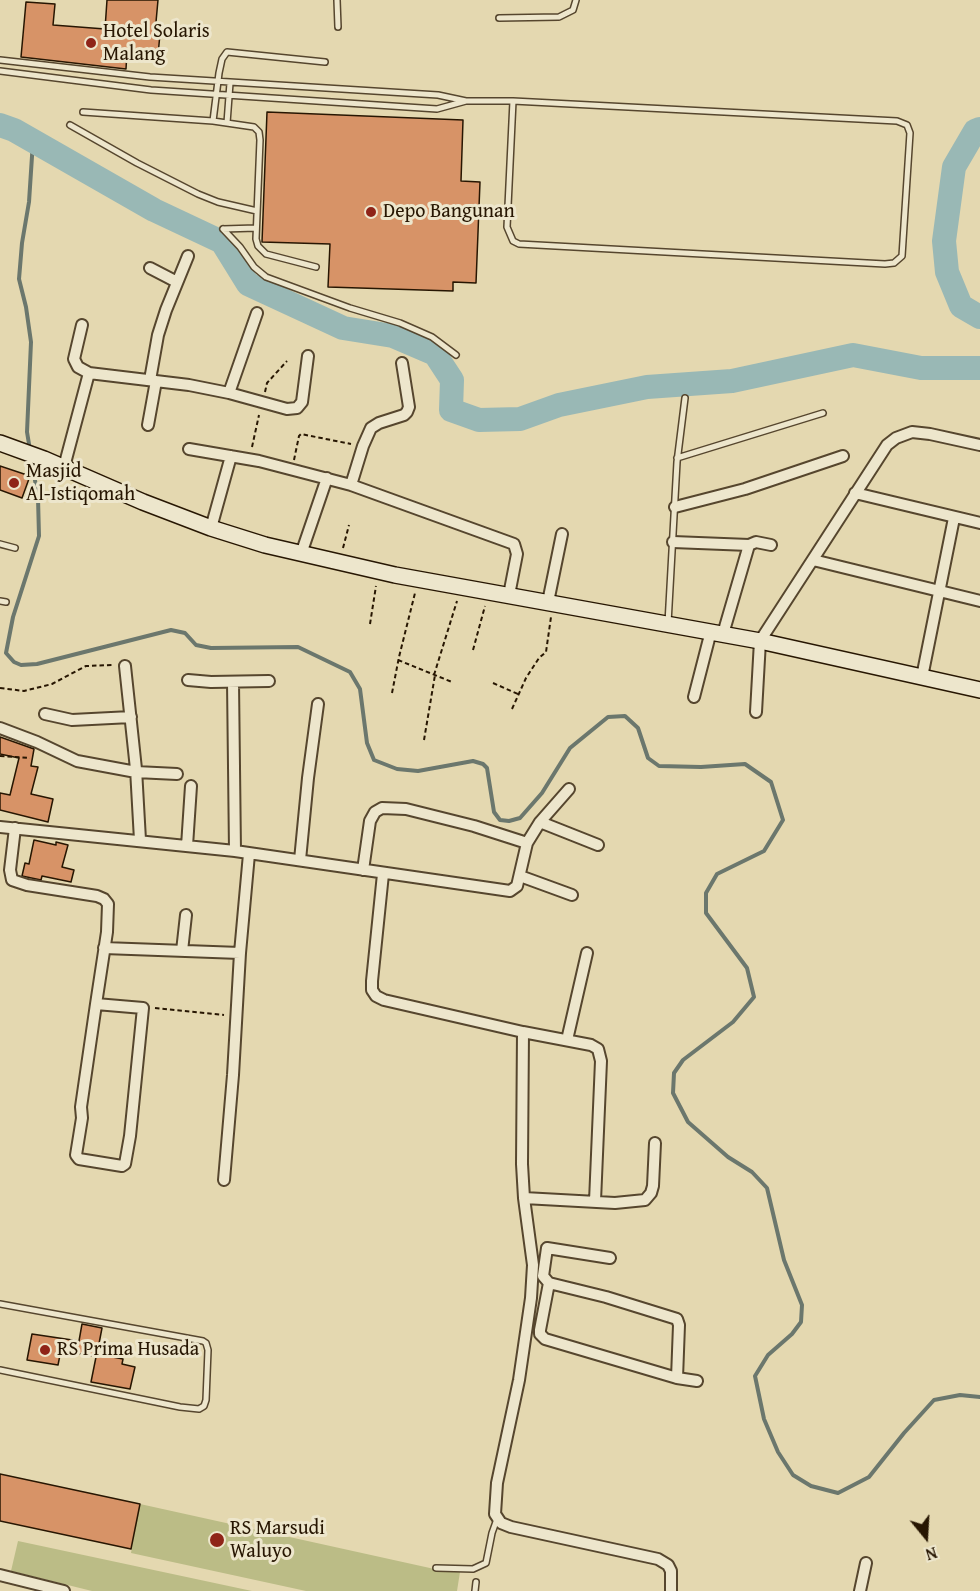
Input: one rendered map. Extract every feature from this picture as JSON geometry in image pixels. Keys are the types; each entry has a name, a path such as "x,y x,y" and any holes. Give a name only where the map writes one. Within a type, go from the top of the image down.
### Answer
{"street":[{"path":"148,425 158,335 188,256"},
{"path":"150,268 177,282"},
{"path":"229,393 257,313"},
{"path":"82,325 74,359 78,367 89,373 153,380 229,393 287,409 297,408 302,402 308,356"},
{"path":"351,485 371,428 407,412 409,407 402,363"},
{"path":"64,467 89,373"},
{"path":"756,712 760,641 887,445 904,434 930,434 980,445"},
{"path":"6,445 211,528 301,554 380,572 668,622 980,690"},
{"path":"189,448 292,469 351,485 514,544 517,558 509,595"},
{"path":"211,528 231,456"},
{"path":"675,507 745,489 843,456"},
{"path":"301,554 327,478"},
{"path":"855,493 980,523"},
{"path":"922,677 954,518"},
{"path":"551,602 562,534"},
{"path":"673,542 749,545 756,542 771,545"},
{"path":"694,697 749,545"},
{"path":"813,560 980,601"},
{"path":"125,666 136,772 140,840"},
{"path":"188,681 268,681"},
{"path":"233,682 235,851"},
{"path":"300,860 318,704"},
{"path":"45,714 72,720 131,717"},
{"path":"0,728 77,761 136,772 177,774"},
{"path":"187,846 191,786"},
{"path":"0,827 235,851 510,891 516,889 527,843 540,822 569,789"},
{"path":"363,870 370,821 375,812 382,808 406,808 474,825 527,843"},
{"path":"540,822 598,845"},
{"path":"15,828 10,870 12,880 18,883 97,896 108,904 109,912 96,1004 76,1155 79,1159 118,1167 125,1164 130,1136 143,1008 96,1004"},
{"path":"224,1180 249,854"},
{"path":"383,874 371,986 376,996 384,1000 595,1047 601,1057 595,1201"},
{"path":"520,876 572,895"},
{"path":"182,951 186,915"},
{"path":"104,948 240,953"},
{"path":"567,1040 587,952"},
{"path":"523,1032 524,1198 533,1265 529,1316 508,1436 497,1483 494,1507 497,1519 511,1527 658,1559 671,1571 671,1591"},
{"path":"524,1198 639,1202 649,1197 653,1186 655,1143"},
{"path":"610,1258 548,1248 543,1276 549,1283 606,1297 677,1319 679,1325 677,1378"},
{"path":"549,1283 540,1334 545,1340 677,1378 697,1381"},
{"path":"531,1298 545,1300"},
{"path":"529,1316 542,1319"},
{"path":"860,1591 866,1563"},
{"path":"0,1575 64,1591"}],"lane":[{"path":"336,0 338,27"},
{"path":"499,18 558,17 573,9 576,0"},
{"path":"213,121 224,55 231,51 325,62"},
{"path":"0,60 218,82 438,95 466,101 513,101 903,123 908,126 910,133 902,256 894,263 885,264 519,244 513,241 507,227 513,101"},
{"path":"41,77 42,65"},
{"path":"0,71 151,90 230,96 437,108 466,101"},
{"path":"227,123 231,83"},
{"path":"83,112 213,121 254,127 259,132 256,228 258,246 266,254 316,267"},
{"path":"70,125 198,194 227,205 257,211"},
{"path":"256,228 223,229 260,273 286,285 400,323 432,337 456,355"},
{"path":"668,622 684,398"},
{"path":"678,458 823,412"},
{"path":"0,544 15,548"},
{"path":"0,1304 202,1341 206,1343 208,1350 206,1400 204,1406 199,1409 180,1407 0,1370"},
{"path":"436,1568 473,1569 486,1563 497,1519"},
{"path":"475,1591 476,1582"}],"path":[{"path":"292,469 300,434 363,446"},
{"path":"340,563 350,525"},
{"path":"370,624 380,572"},
{"path":"392,693 418,579"},
{"path":"424,740 435,675 462,586"},
{"path":"473,650 489,591"},
{"path":"512,709 536,663 546,652 551,602"},
{"path":"398,660 452,682"},
{"path":"0,688 24,692 52,684 86,666 125,666"},
{"path":"494,683 518,694"},
{"path":"0,756 30,758"},
{"path":"143,1008 178,1009 236,1017"}],"green space":[{"path":"140,1504 448,1572 460,1572 457,1591 306,1591 131,1553"},
{"path":"18,1541 252,1591 92,1591 11,1571"}],"building":[{"name":"Hotel Solaris Malang","path":"107,0 158,0 155,33 160,34 158,55 127,52 126,69 21,57 26,2 55,4 53,25 105,29"},
{"name":"Depo Bangunan","path":"267,112 463,120 461,181 480,182 476,283 453,282 453,291 328,287 330,244 262,242"},
{"name":"Masjid Al-Istiqomah","path":"0,466 30,476 22,498 0,490"},
{"path":"0,737 34,749 31,766 38,767 31,794 53,799 48,822 0,810 0,793 10,795 19,758 0,754"},
{"path":"34,840 68,845 62,867 74,870 71,882 42,876 41,880 22,876 25,863 29,864"},
{"path":"82,1324 102,1328 97,1354 123,1359 122,1364 135,1367 130,1389 91,1382 96,1357 61,1350 58,1365 27,1360 32,1334 79,1341"},
{"path":"0,1474 140,1504 131,1549 0,1521"}],"waterway":[{"path":"0,125 14,130 154,210 222,242 248,284 343,328 393,336 435,354 452,380 451,410 479,420 520,419 559,405 647,387 732,381 853,355 921,368 980,368"},
{"path":"980,129 975,131 954,167 944,241 947,272 961,306 980,317"},
{"path":"30,450 27,432 31,342 19,279 29,202 33,141"},
{"path":"31,457 38,498 39,536 13,617 6,653 14,662 21,665 37,664 171,630 185,633 196,645 211,648 298,647 350,672 360,689 367,743 374,760 397,769 418,771 473,761 483,764 487,768 494,812 500,820 509,821 520,818 542,793 570,748 608,717 625,716 638,728 648,758 659,766 701,767 745,764 771,782 783,820 764,851 717,874 706,893 706,913 747,968 754,997 733,1022 683,1060 674,1073 673,1093 688,1122 728,1157 752,1172 767,1188 784,1260 802,1305 801,1322 792,1334 768,1355 755,1376 764,1419 778,1452 793,1475 811,1486 838,1493 869,1477 934,1400 960,1395 980,1397"}],"place":[{"name":"Hotel Solaris Malang","path":"91,43"},
{"name":"Depo Bangunan","path":"371,212"},
{"name":"Masjid Al-Istiqomah","path":"14,483"},
{"name":"RS Prima Husada","path":"45,1350"},
{"name":"RS Marsudi Waluyo","path":"217,1540"}]}
